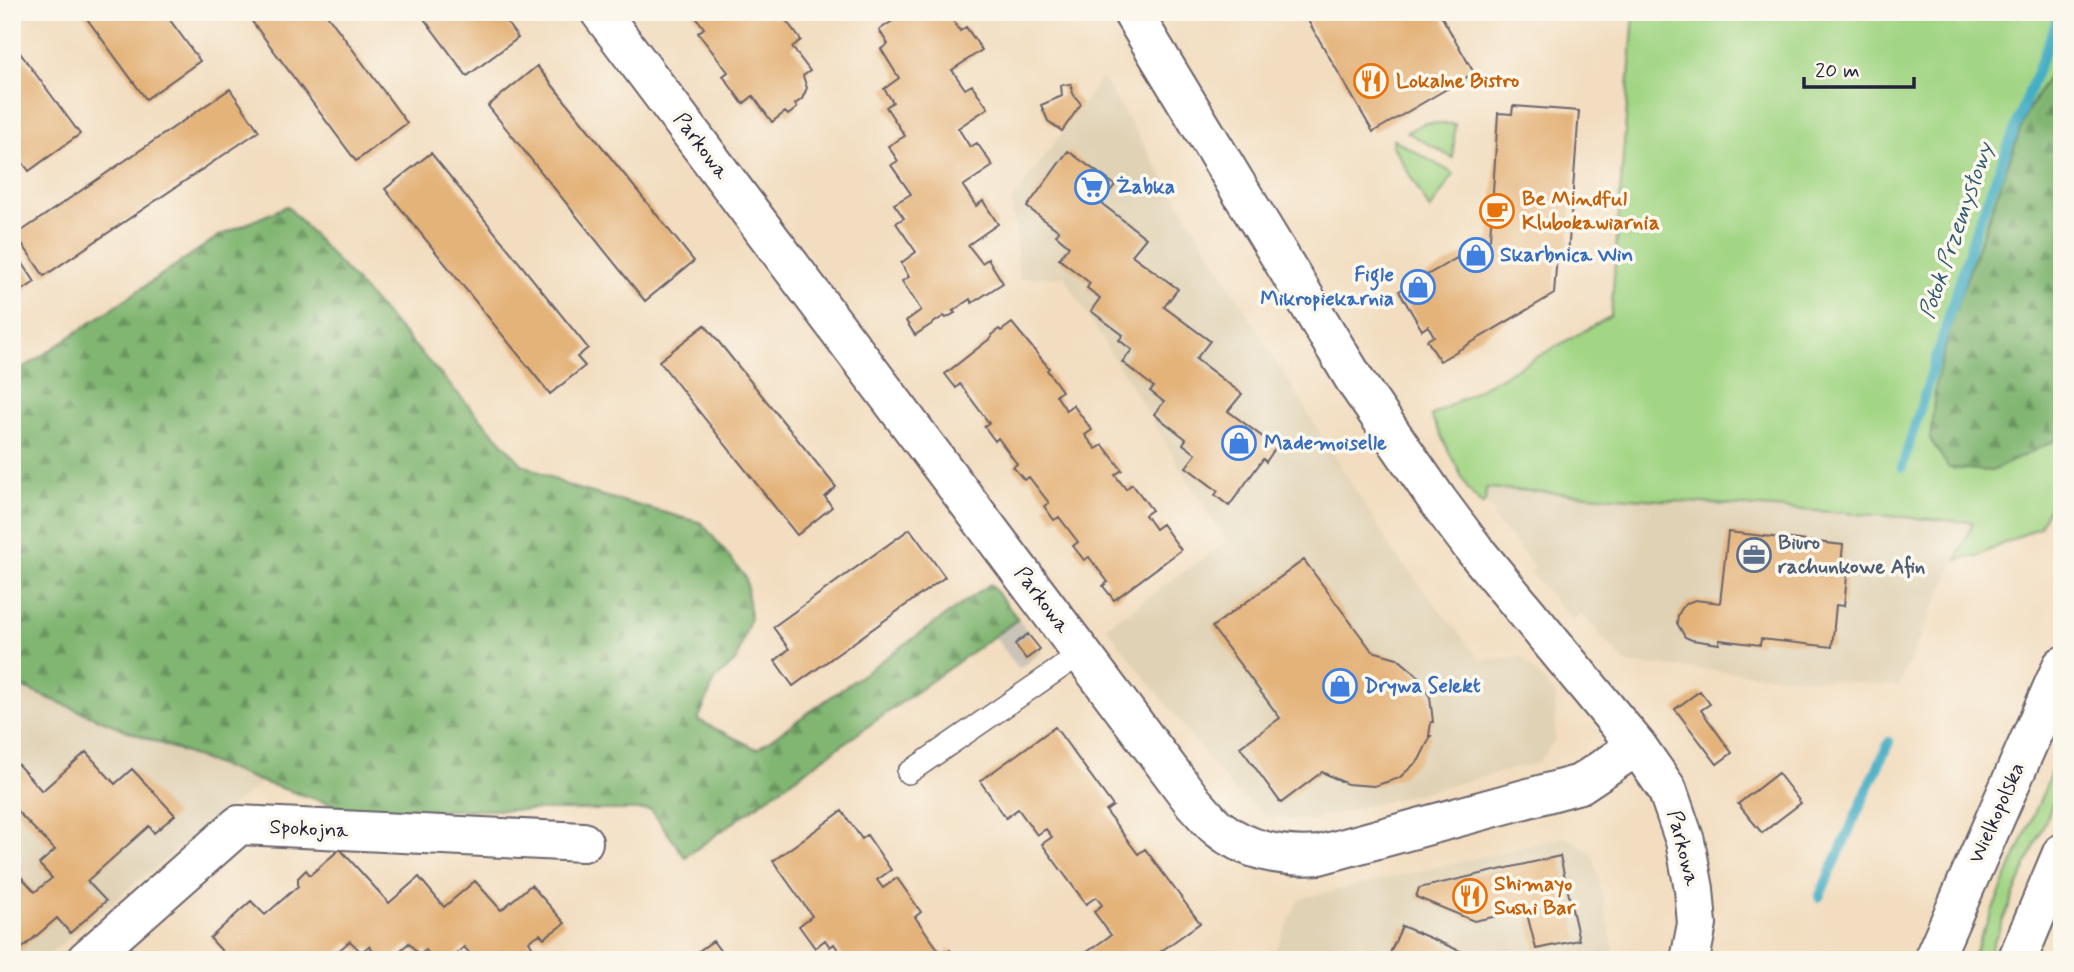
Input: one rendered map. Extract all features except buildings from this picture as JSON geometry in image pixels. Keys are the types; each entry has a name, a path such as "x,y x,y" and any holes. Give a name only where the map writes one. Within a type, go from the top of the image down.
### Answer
{"street":[{"name":"Parkowa","path":"600,12 1194,803 1219,829 1250,846 1277,854 1296,857 1319,855 1580,784 1637,746"},
{"name":"Parkowa","path":"1132,12 1356,382 1393,436 1474,549 1637,746 1667,789 1685,841 1694,889 1697,924 1690,960"},
{"name":"Wielkopolska","path":"1933,960 2062,666"},
{"name":"Spokojna","path":"86,960 239,825 583,842"},
{"path":"2017,960 2062,853"}],"lane":[{"path":"908,773 1082,653"}],"shaded area":[{"path":"1102,77 1394,553 1481,660 1522,657 1556,696 1555,740 1538,763 1312,820 1269,818 1234,791 1106,627 1226,542 1064,276 1019,279 1012,201"},
{"path":"1485,488 1973,522 1898,686 1625,663 1581,613 1572,620 1530,572 1535,567 1493,518 1496,515 1485,502"},
{"path":"1018,619 1042,652 1019,669 994,636"},
{"path":"12,683 262,782 72,934 44,960 12,960"},
{"path":"1566,837 1593,853 1616,960 1271,960 1299,899"}],"green space":[{"path":"1634,12 2062,12 2062,53 2026,114 1954,313 2055,440 2062,426 2062,477 2040,527 1977,556 1957,560 1973,522 1486,488 1485,502 1482,505 1468,489 1431,416 1611,316"},
{"path":"2062,53 2062,426 2056,440 1992,471 1949,468 1930,439 1936,382 1954,313 2026,114"},
{"path":"1424,123 1455,124 1453,158 1407,132"},
{"path":"1393,139 1454,174 1430,210 1393,146"},
{"path":"287,206 522,464 571,487 702,523 746,578 750,619 736,661 715,680 698,720 757,749 990,584 1018,619 685,857 651,810 349,810 262,782 12,683 12,376 219,236"},
{"path":"2062,739 2062,782 1986,960 1971,960 2044,791"}],"waterway":[{"name":"Potok Przemysłowy","path":"1902,467 1976,229 2062,12"},
{"name":"Potok Przemysłowy","path":"1819,897 1889,742"}],"place":[{"name":"Lokalne Bistro","path":"1371,81"},
{"name":"Żabka","path":"1092,187"},
{"name":"Be Mindful Klubokawiarnia","path":"1497,211"},
{"name":"Skarbnica Win","path":"1476,255"},
{"name":"Figle Mikropiekarnia","path":"1418,287"},
{"name":"Mademoiselle","path":"1239,443"},
{"name":"Biuro rachunkowe Afin","path":"1754,555"},
{"name":"Drywa Selekt","path":"1340,686"},
{"name":"Shimayo Sushi Bar","path":"1470,896"}]}
